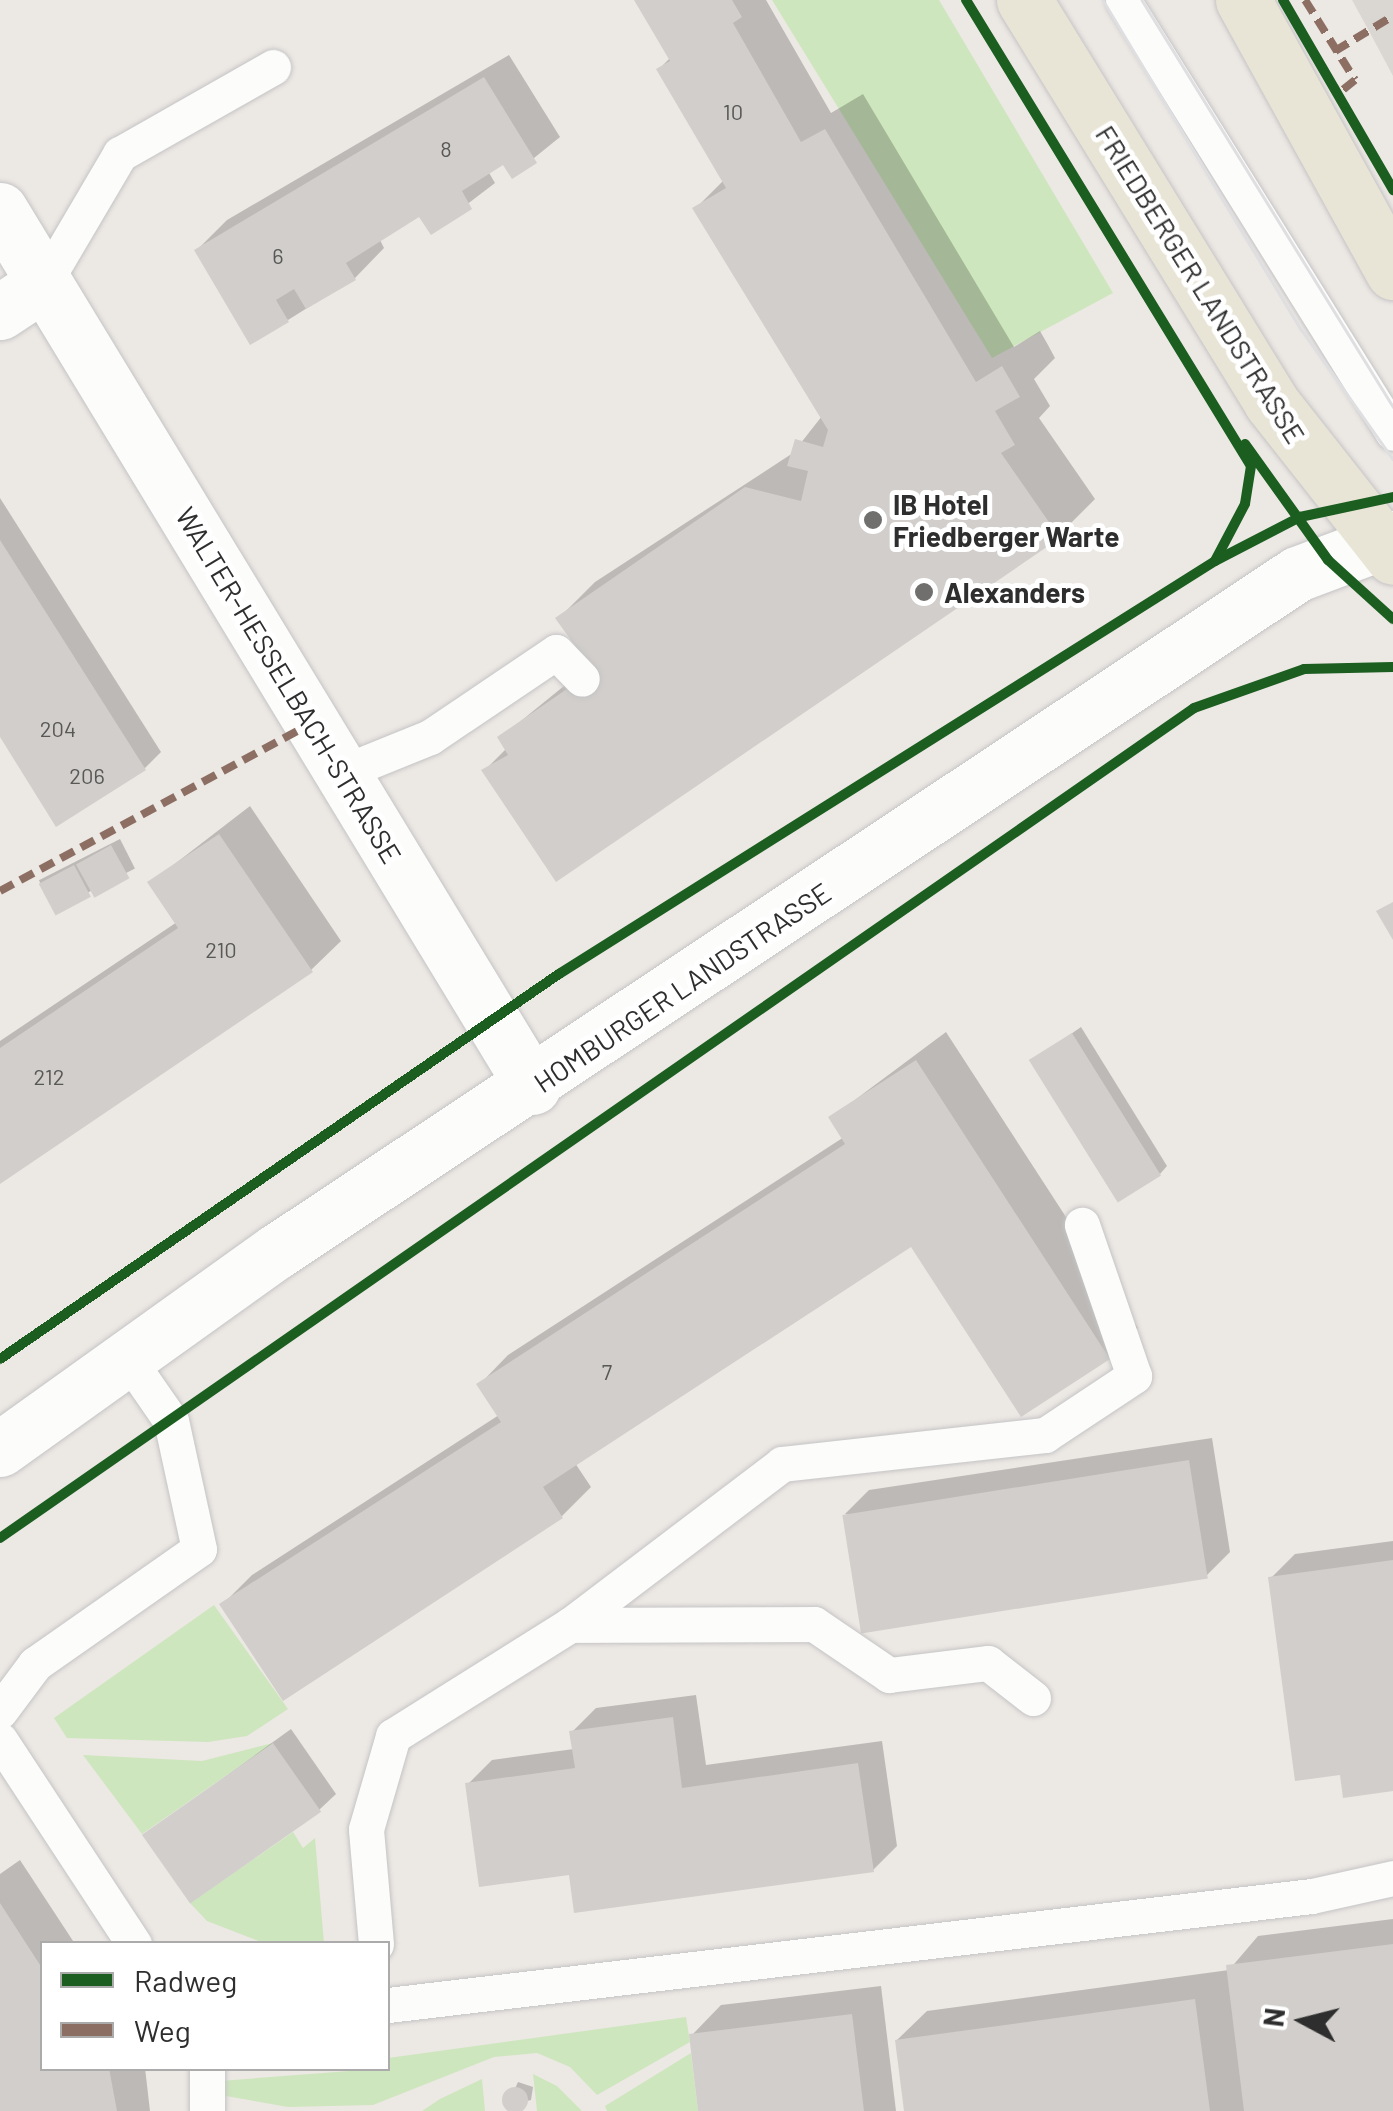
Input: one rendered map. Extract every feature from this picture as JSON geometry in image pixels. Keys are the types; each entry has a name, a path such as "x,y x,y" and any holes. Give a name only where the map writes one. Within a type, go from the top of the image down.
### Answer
{"main road":[{"name":"FRIEDBERGER LANDSTRASSE","path":"1024,0 1271,402 1386,545"},
{"path":"1244,0 1393,272"}],"street":[{"name":"WALTER-HESSELBACH-STRASSE","path":"0,210 22,297 341,773 533,1087"},
{"name":"HOMBURGER LANDSTRASSE","path":"0,1449 1297,574 1386,545"}],"lane":[{"path":"1122,0 1393,433"},
{"path":"22,297 120,154 273,67"},
{"path":"341,773 430,737 556,652 582,679"},
{"path":"376,1941 366,1829 393,1736 570,1625 782,1464 1045,1435 1134,1376 1082,1225"},
{"path":"0,1711 35,1664 199,1548 172,1421 128,1360"},
{"path":"570,1625 814,1624 890,1675 988,1663 1033,1698"},
{"path":"0,1740 132,1941"},
{"path":"390,2006 1312,1896 1393,1878"},
{"path":"207,2071 207,2111"}],"green space":[{"path":"772,0 939,0 1113,293 992,358"},
{"path":"214,1605 288,1709 247,1736 208,1742 67,1738 54,1718"},
{"path":"273,1743 142,1834 83,1755 202,1761"},
{"path":"293,1832 303,1848 315,1838 324,1941 259,1941 207,1921 190,1903"},
{"path":"686,2017 690,2042 597,2095 570,2067 537,2053 494,2057 373,2105 288,2107 220,2095 220,2081 390,2071 390,2058"},
{"path":"691,2053 698,2111 607,2111 605,2106"},
{"path":"533,2074 557,2086 582,2111 537,2111"},
{"path":"482,2079 485,2111 422,2111 440,2099"}],"shaded area":[{"path":"1352,0 1393,0 1393,76 1369,31"}],"building":[{"name":"IB Hotel Friedberger Warte","path":"634,0 732,0 742,17 733,23 801,142 825,129 976,382 1002,366 1020,397 995,411 1015,445 1001,453 1060,538 556,882 481,770 508,755 497,737 593,671 555,618 745,487 801,501 808,471 787,466 795,439 823,447 828,430 692,208 726,188 656,69 670,61"},
{"path":"484,77 537,163 512,179 503,165 462,191 472,209 431,235 419,217 346,263 356,280 306,309 294,289 276,300 289,322 250,345 194,250"},
{"path":"0,540 146,770 56,827 0,737"},
{"path":"219,834 313,972 0,1184 0,1048 178,928 147,882"},
{"path":"111,845 129,878 94,898 76,864"},
{"path":"74,865 91,897 56,916 39,884"},
{"path":"1393,902 1393,940 1376,911"},
{"path":"1072,1033 1161,1175 1118,1202 1029,1060"},
{"path":"916,1060 1110,1359 1021,1417 911,1247 543,1487 563,1518 283,1701 219,1604 501,1422 476,1384 845,1144 828,1117"},
{"path":"1189,1460 1208,1579 861,1633 842,1515"},
{"path":"1393,1560 1393,1791 1343,1798 1340,1775 1295,1781 1268,1577"},
{"path":"673,1717 682,1788 858,1763 874,1872 574,1913 569,1875 479,1887 465,1783 575,1768 569,1731"},
{"path":"273,1743 321,1812 190,1904 142,1835"},
{"path":"0,1903 40,1965 40,2071 110,2071 117,2111 0,2111"},
{"path":"1393,1944 1393,2111 1244,2111 1226,1965"},
{"path":"1195,1999 1210,2111 904,2111 895,2040"},
{"path":"852,2014 864,2111 698,2111 689,2034"},
{"path":"510,2088 520,2088 527,2095 527,2105 520,2112 510,2112 503,2105 503,2095"}],"tram line":[{"path":"1103,0 1301,329 1393,459"},
{"path":"1142,0 1393,407"}],"marked path":[{"path":"1305,0 1355,80 1338,94 1334,86"},
{"path":"1335,51 1393,16"},
{"path":"0,891 312,723"}],"cycle path":[{"path":"966,0 1251,466 1245,504 1215,561"},
{"path":"1283,0 1393,190"},
{"path":"1245,444 1328,560 1393,619"},
{"path":"0,1359 559,974 1215,561 1300,517 1393,497"},
{"path":"0,1538 1194,708 1304,669 1393,667"}],"place":[{"name":"IB Hotel Friedberger Warte","path":"873,520"},
{"name":"Alexanders","path":"924,592"}]}
